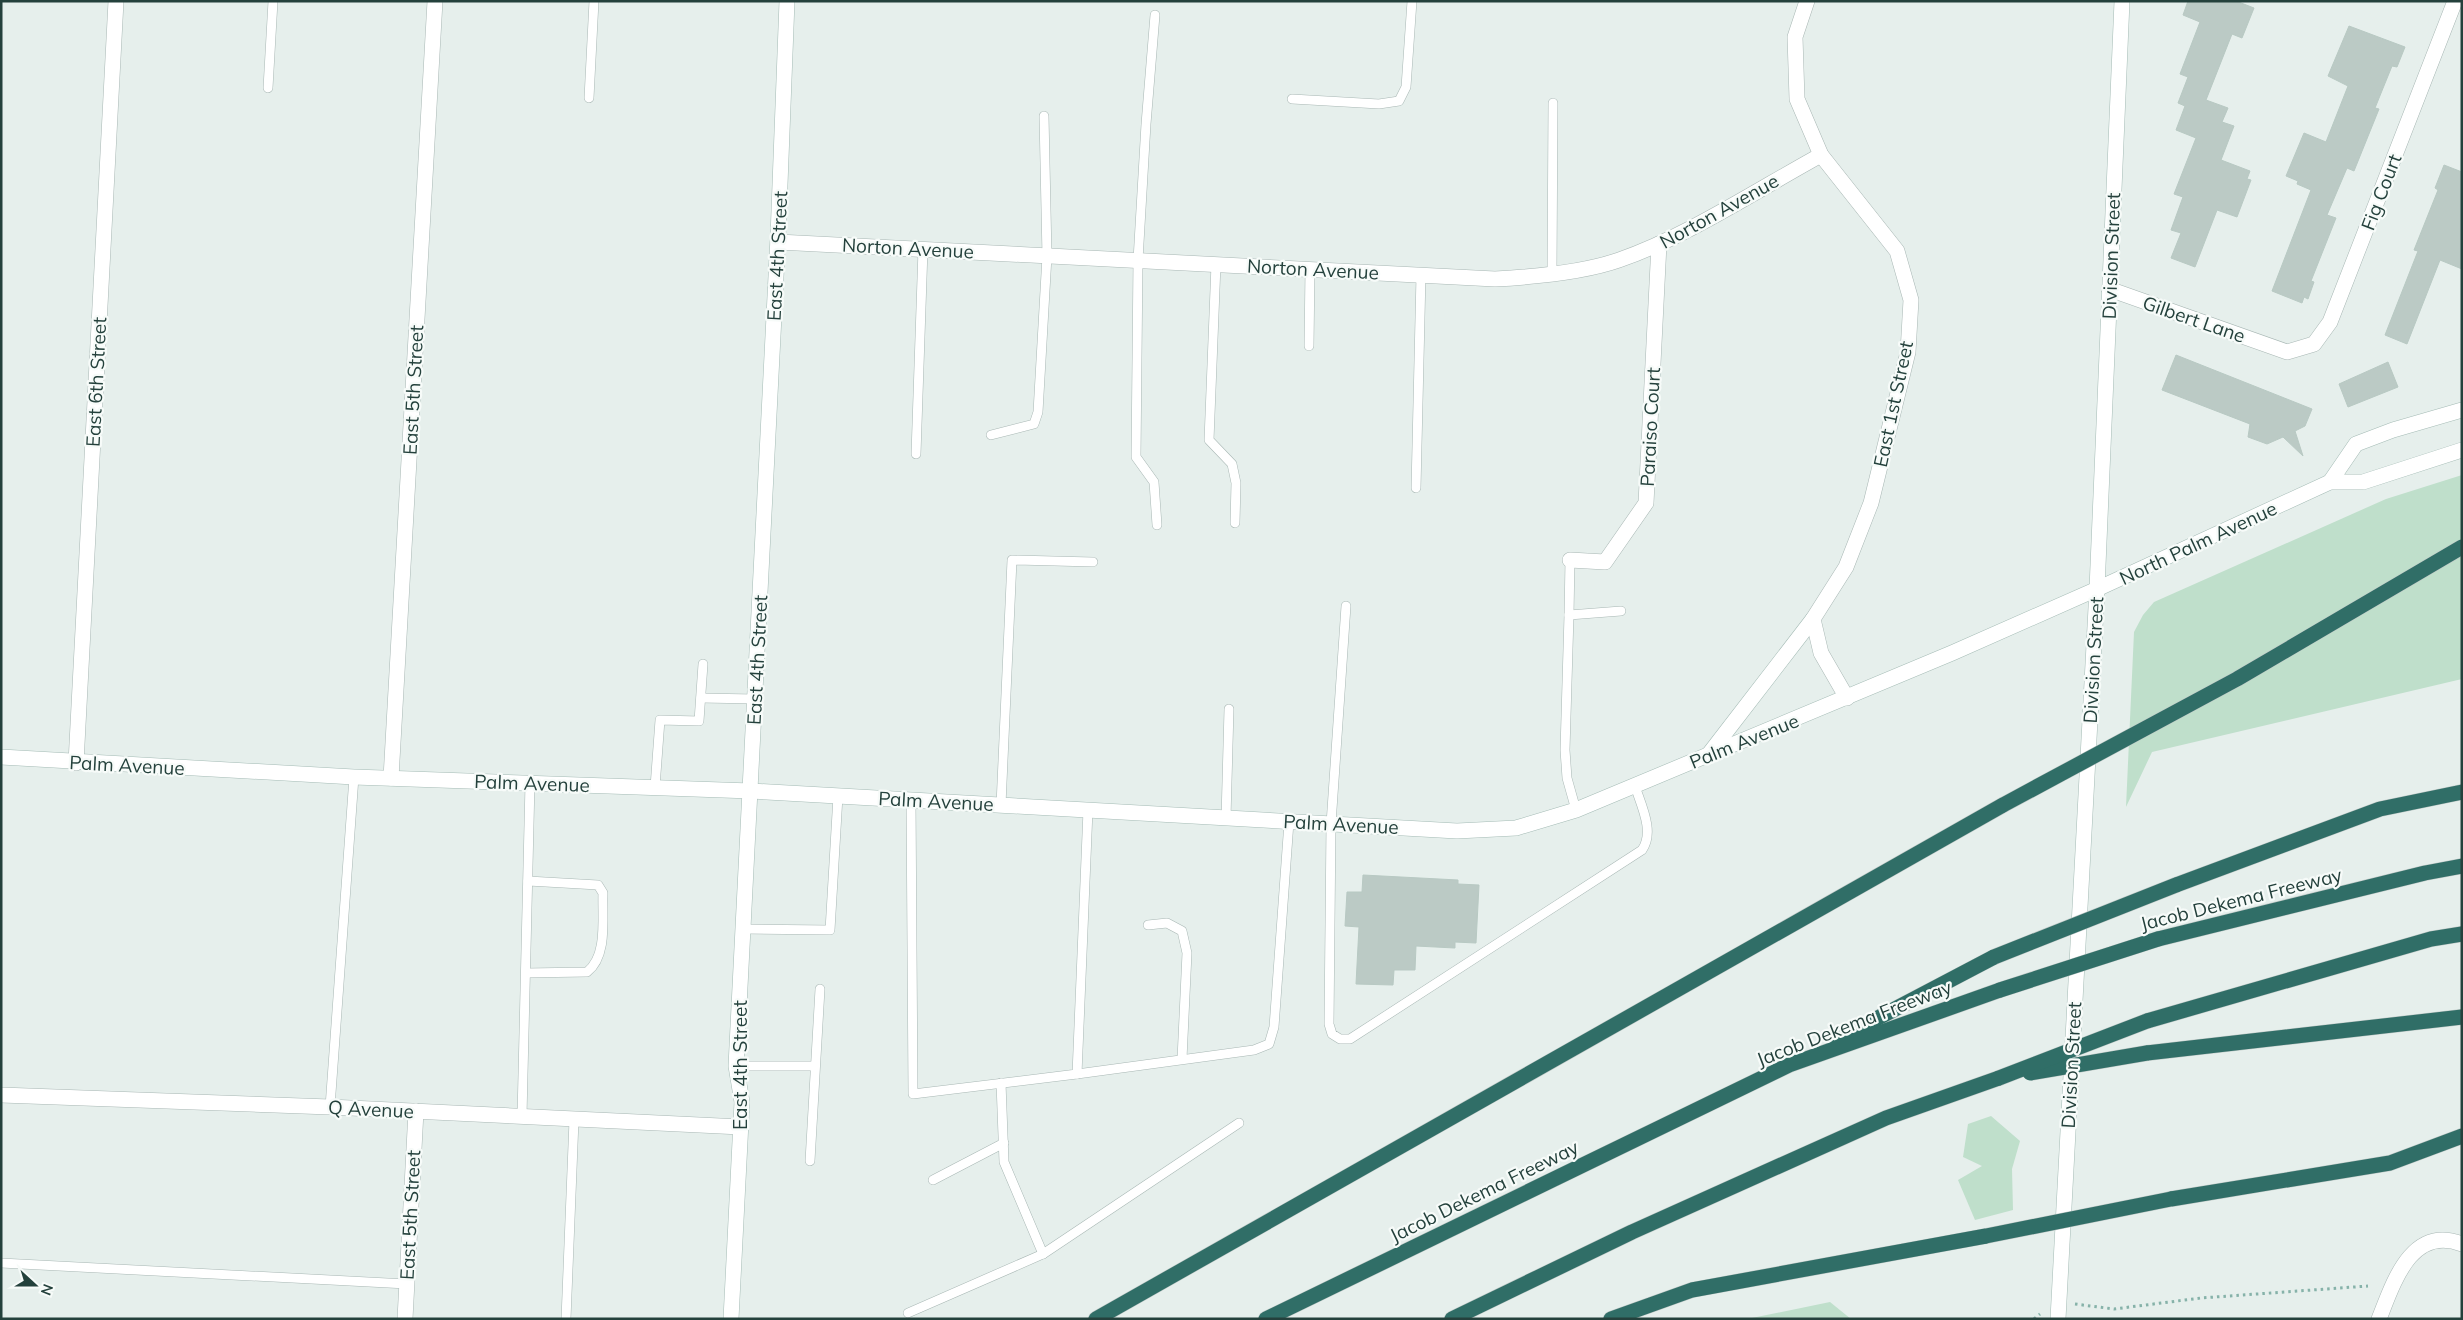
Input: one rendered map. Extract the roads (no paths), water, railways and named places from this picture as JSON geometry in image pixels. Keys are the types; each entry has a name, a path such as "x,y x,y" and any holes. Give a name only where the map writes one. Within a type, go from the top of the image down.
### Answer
{"highway":[{"path":"1096,1319 2003,805 2237,679 2462,547"},
{"path":"1789,1065 1994,957 2176,885 2380,809 2462,792"},
{"name":"Jacob Dekema Freeway","path":"1266,1319 1789,1065 2000,990 2158,939 2425,873 2462,866"},
{"path":"1452,1319 1632,1232 1877,1122 1999,1078 2147,1021 2431,939 2462,934"},
{"path":"1999,1078 2147,1053 2462,1017"},
{"path":"1611,1319 1692,1290 1986,1236 2171,1199 2390,1163 2462,1136"}],"street":[{"name":"East 6th Street","path":"76,763 116,1"},
{"name":"East 5th Street","path":"391,778 436,1"},
{"name":"East 4th Street","path":"731,1319 742,1102 736,1066 778,242 787,1"},
{"name":"East 1st Street","path":"1708,756 1813,619 1846,567 1871,502 1908,352 1911,300 1896,251 1821,155 1797,99 1795,37 1807,1"},
{"name":"Division Street","path":"2058,1319 2097,589 2122,1"},
{"name":"Fig Court","path":"2278,348 2287,352 2314,344 2330,322 2455,1"},
{"name":"Norton Avenue","path":"778,242 1494,279 1552,274 1616,261 1659,244 1821,155"},
{"name":"Paraiso Court","path":"1570,560 1605,562 1646,503 1659,244"},
{"name":"Gilbert Lane","path":"2109,289 2278,348"},
{"path":"2330,482 2356,444 2394,430 2462,410"},
{"name":"North Palm Avenue","path":"1847,698 2097,589 2330,482 2364,482 2462,450"},
{"path":"1813,619 1821,653 1847,698"},
{"name":"Palm Avenue","path":"1,758 354,777 750,791 1457,831 1516,828 1576,810 1847,698"},
{"name":"Q Avenue","path":"1,1095 330,1107 741,1127"},
{"name":"East 5th Street","path":"405,1319 416,1111"},
{"path":"2379,1319 2397,1274 2411,1254 2431,1241 2460,1243"}],"lane":[{"path":"268,88 273,1"},
{"path":"589,98 594,1"},
{"path":"1292,99 1379,104 1399,102 1406,87 1412,1"},
{"path":"1156,15 1146,124 1138,260 1136,457 1154,482 1157,525"},
{"path":"1552,274 1553,102"},
{"path":"991,435 1034,424 1038,412 1046,256 1044,116"},
{"path":"916,454 923,249"},
{"path":"1216,264 1209,440 1232,464 1236,483 1235,523"},
{"path":"1309,346 1310,269"},
{"path":"1416,488 1421,275"},
{"path":"1001,805 1012,560 1093,562"},
{"path":"1570,560 1565,750 1567,778 1576,810"},
{"path":"1346,606 1331,824 1330,1024 1332,1034 1340,1039 1350,1038 1642,850 1647,842 1648,830 1635,786"},
{"path":"1569,615 1621,610"},
{"path":"655,787 660,720 699,722 703,664"},
{"path":"701,698 755,700"},
{"path":"1226,818 1229,709"},
{"path":"330,1107 354,777"},
{"path":"522,1116 530,783"},
{"path":"743,929 830,930 838,796"},
{"path":"911,800 913,1094 1254,1050 1269,1044 1274,1027 1289,822"},
{"path":"1077,1074 1088,810"},
{"path":"526,973 587,972 594,966 601,952 603,893 598,885 528,880"},
{"path":"1148,925 1167,923 1182,931 1187,953 1182,1060"},
{"path":"810,1161 814,1066 820,989"},
{"path":"736,1066 814,1066"},
{"path":"1001,1083 1004,1162 1043,1254"},
{"path":"566,1319 574,1120"},
{"path":"908,1313 1043,1254 1239,1123"},
{"path":"933,1180 1004,1143"},
{"path":"1,1263 407,1284"}]}
